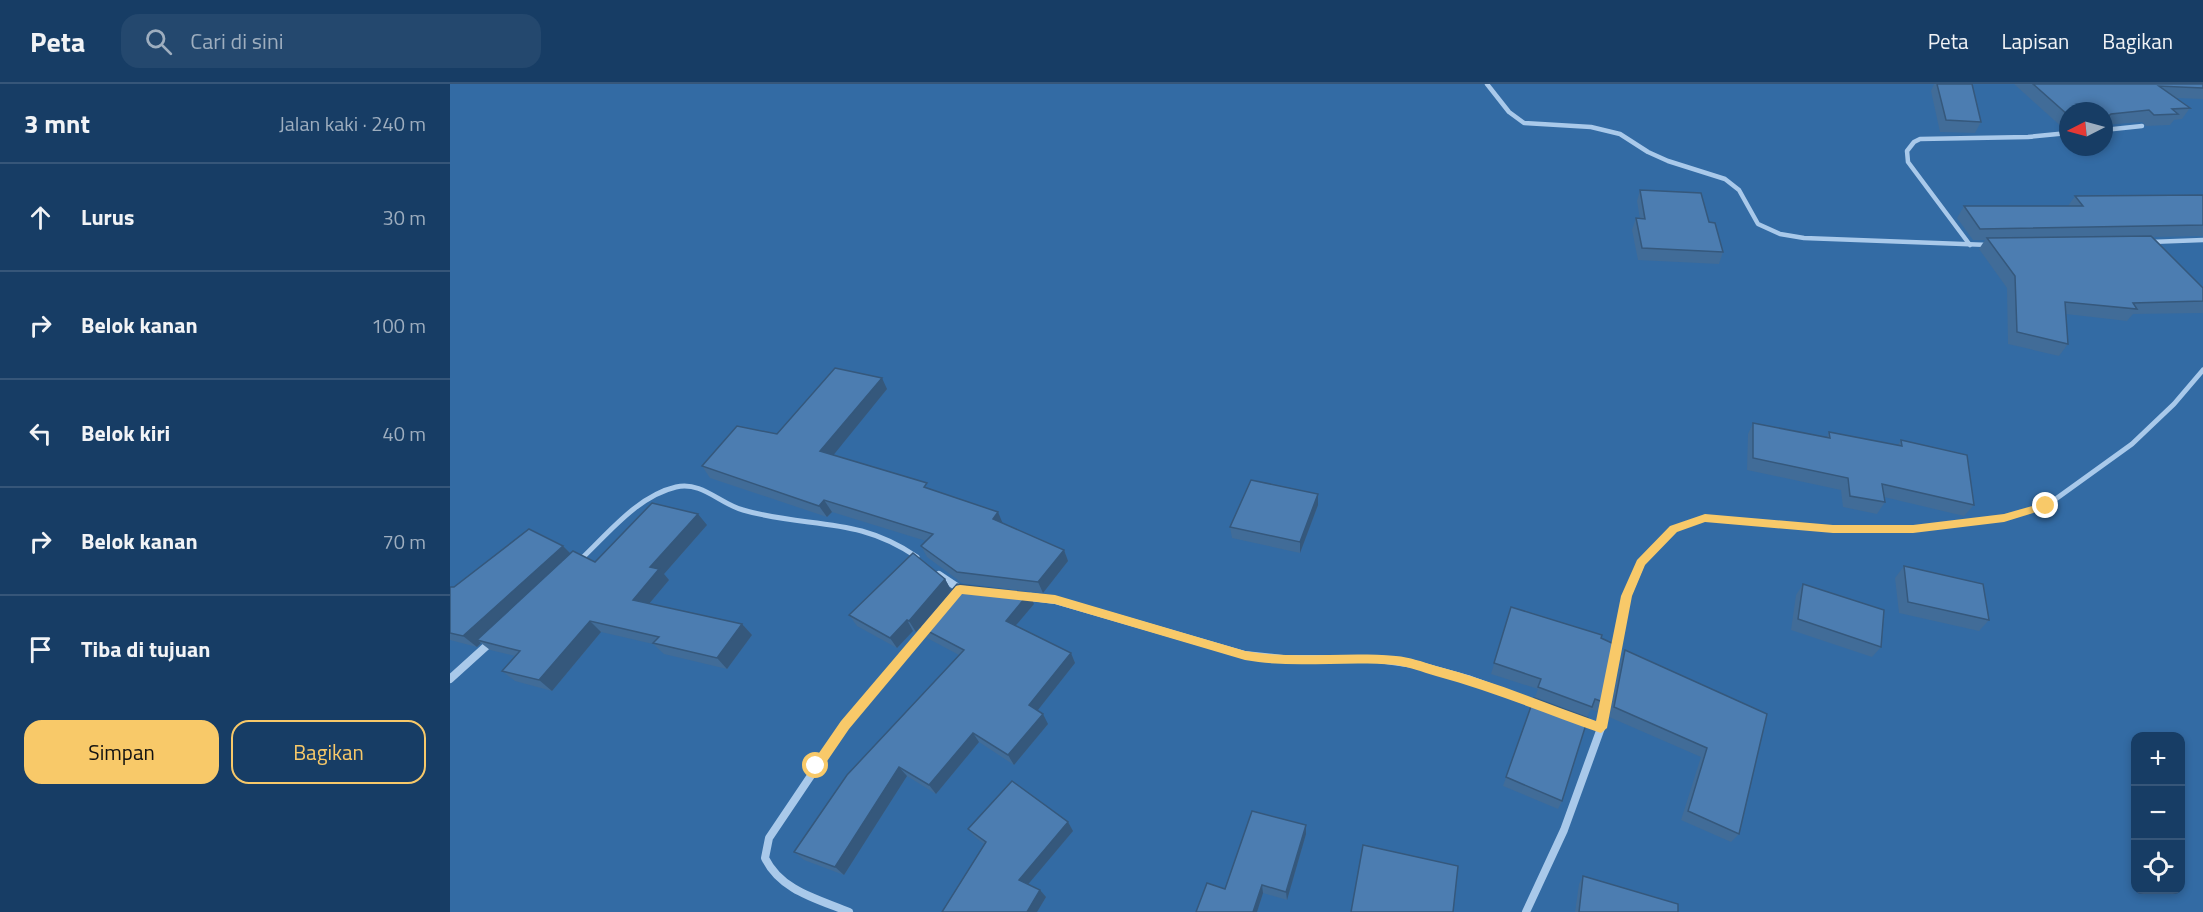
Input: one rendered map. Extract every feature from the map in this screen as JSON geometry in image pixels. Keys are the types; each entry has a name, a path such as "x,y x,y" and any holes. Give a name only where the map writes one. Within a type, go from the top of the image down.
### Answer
{"street":[{"path":"1487,84 1509,112 1524,123 1610,130 1668,161 1725,179 1739,190 1758,224 1780,234 1804,238 1992,244"},
{"path":"2113,129 2142,126"},
{"path":"1970,245 1908,162 1907,151 1914,142 1920,139 2059,134"},
{"path":"2148,242 2203,240"},
{"path":"1526,912 1564,830 1601,728 1627,596 1641,563 1673,529 1705,518 1833,529 1913,529 2004,518 2046,506 2132,444 2174,404 2203,370"},
{"path":"572,568 644,501 656,494 688,486 699,488 741,510 867,529 906,548 921,560"},
{"path":"935,572 960,589 972,591"},
{"path":"953,598 960,589"},
{"path":"1019,596 1055,600 1245,655 1270,660 1313,661 1352,658 1398,661 1460,677 1547,708"},
{"path":"849,912 790,886 774,876 765,858 769,838 845,725 939,615"},
{"path":"450,679 495,639"},
{"path":"1579,720 1601,728"}],"shaded area":[{"path":"450,84 2203,84 2203,912 450,912"}],"building":[{"path":"1937,84 1972,84 1981,122 1946,120"},
{"path":"2033,84 2203,84 2203,88 2159,86 2190,108 2172,109 2178,114 2154,115 2149,110 2113,114 2113,102 2059,102 2059,107"},
{"path":"1640,190 1701,193 1709,222 1715,223 1723,252 1642,248 1636,218 1645,219"},
{"path":"2203,195 2203,225 1980,229 1964,206 2083,206 2075,196"},
{"path":"2151,236 2203,288 2203,301 2133,303 2137,309 2065,302 2068,344 2017,332 2015,276 1987,238"},
{"path":"835,368 882,378 820,451 927,483 924,487 998,512 993,519 1064,550 1038,582 957,572 921,546 933,534 824,500 819,506 702,466 737,426 777,434"},
{"path":"1753,423 1830,438 1829,432 1902,446 1901,440 1967,455 1974,505 1882,484 1885,502 1850,496 1848,478 1753,458"},
{"path":"1251,480 1318,494 1300,542 1230,527"},
{"path":"652,503 698,514 650,567 659,569 633,600 742,624 717,658 653,643 659,637 590,621 539,680 502,671 520,651 477,640 573,551 595,562"},
{"path":"529,529 563,546 463,636 450,633 450,587 454,587"},
{"path":"913,553 945,579 909,621 907,620 890,638 849,615"},
{"path":"1904,566 1983,584 1989,620 1908,602"},
{"path":"957,584 1029,593 1006,621 1071,653 1029,705 1043,714 1008,755 973,733 929,785 899,767 835,867 794,852 847,775 964,650 920,627"},
{"path":"1803,584 1884,610 1881,647 1798,619"},
{"path":"1511,607 1602,635 1601,638 1614,644 1603,702 1595,699 1592,707 1538,687 1541,679 1494,663"},
{"path":"1625,650 1767,714 1739,834 1688,811 1707,748 1614,707"},
{"path":"1534,698 1588,718 1562,801 1506,777"},
{"path":"1012,781 1068,822 1019,880 1040,890 1027,912 942,912 986,842 968,829"},
{"path":"1252,811 1306,825 1286,892 1262,885 1253,912 1196,912 1207,883 1225,889"},
{"path":"1363,845 1458,866 1453,912 1351,912"},
{"path":"1583,876 1678,904 1678,912 1579,912"}],"route":[{"path":"816,766 845,725 960,589 1055,600 1245,655 1270,660 1313,661 1352,658 1398,661 1460,677 1601,728 1627,596 1641,563 1673,529 1705,518 1833,529 1913,529 2004,518 2046,506"}]}
